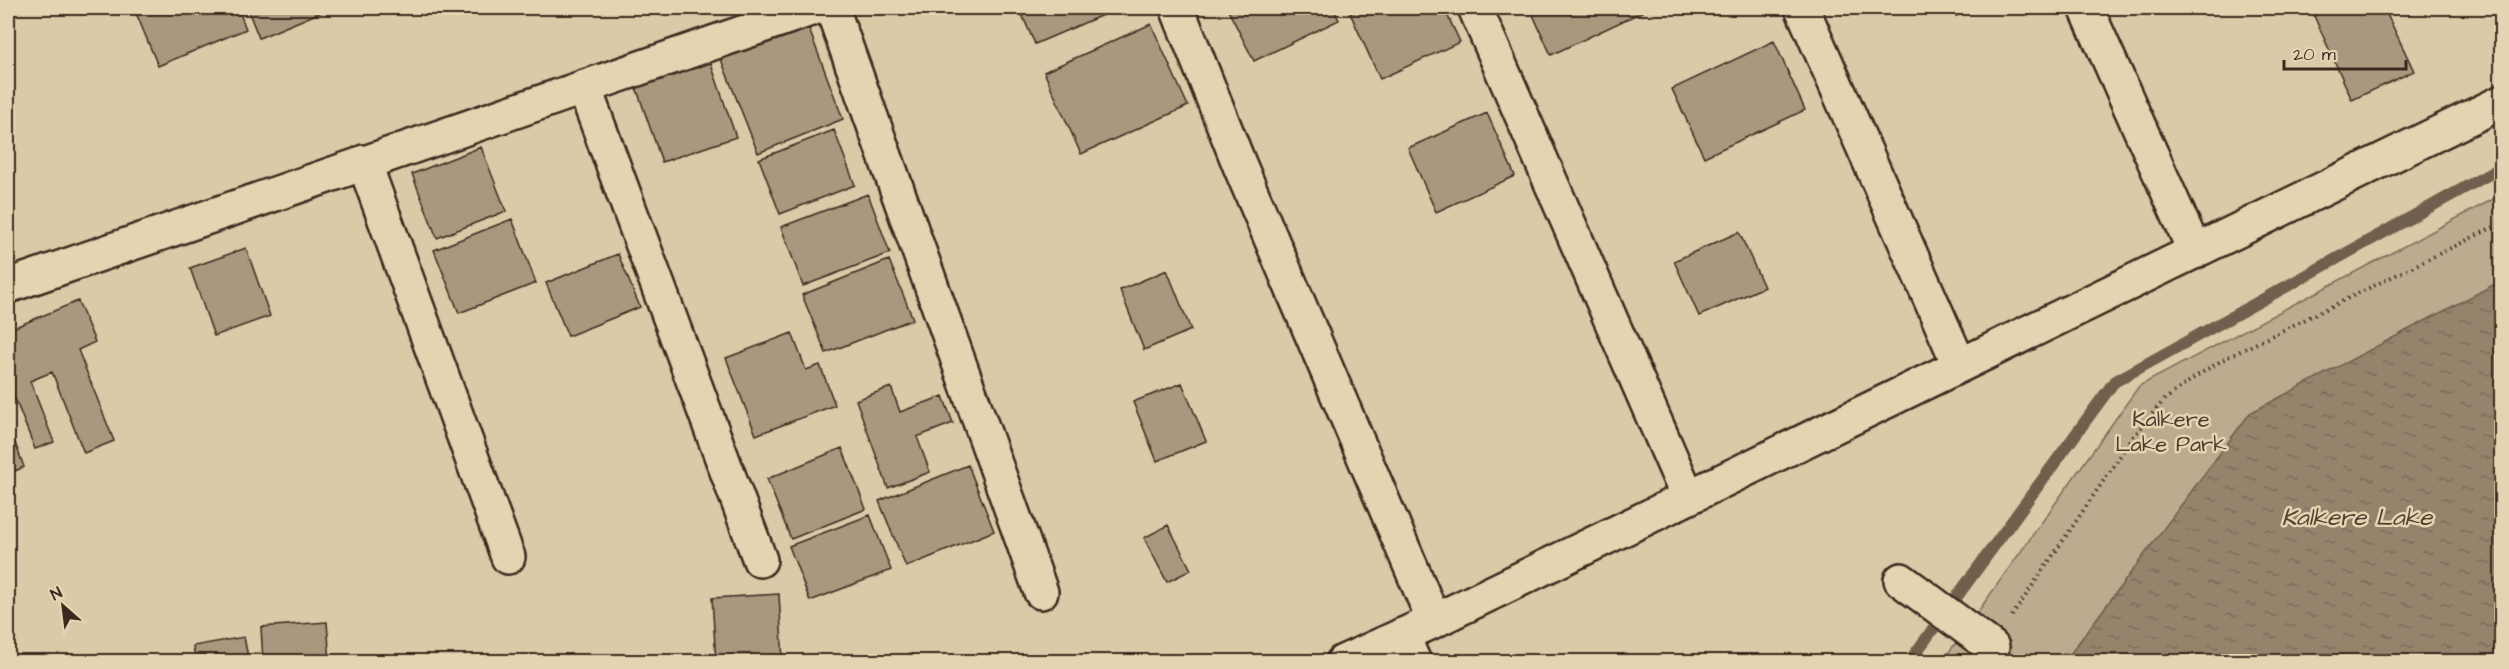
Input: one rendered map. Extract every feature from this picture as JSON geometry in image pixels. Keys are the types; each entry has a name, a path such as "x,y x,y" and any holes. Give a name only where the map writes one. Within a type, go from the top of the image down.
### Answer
{"street":[{"path":"8,286 814,8"},
{"path":"832,8 1041,592"},
{"path":"1177,8 1240,165 1434,621"},
{"path":"1475,8 1688,497"},
{"path":"1802,8 1959,364"},
{"path":"2086,8 2194,252"},
{"path":"584,87 760,560"},
{"path":"1343,662 1408,648 1434,621 2502,102"},
{"path":"364,162 508,557"},
{"path":"1914,589 1992,647"}],"path":[{"path":"1992,647 2133,437 2164,400 2226,358 2502,223"}],"green space":[{"name":"Kalkere Lake Park","path":"2501,195 2501,281 2250,413 2065,661 1942,662 2139,386"}],"water":[{"name":"Kalkere Lake","path":"2501,281 2501,661 2065,661 2250,413"}],"building":[{"path":"134,8 238,8 246,29 158,66"},
{"path":"247,8 325,8 326,10 259,38"},
{"path":"1019,8 1119,8 1035,44"},
{"path":"1227,8 1333,8 1339,20 1254,61"},
{"path":"1361,8 1444,8 1460,42 1380,79 1350,13"},
{"path":"1530,8 1640,8 1642,12 1551,55"},
{"path":"1952,8 1975,8 1956,16"},
{"path":"2333,8 2384,8 2414,71 2352,100 2314,16"},
{"path":"807,24 843,119 758,153 720,57"},
{"path":"1151,24 1188,106 1081,154 1044,72"},
{"path":"1774,41 1805,110 1704,157 1672,89"},
{"path":"710,61 736,137 662,162 636,87"},
{"path":"1487,113 1515,176 1436,212 1408,148"},
{"path":"834,130 855,185 780,214 759,159"},
{"path":"481,147 506,211 437,238 412,174"},
{"path":"868,194 890,253 803,286 781,227"},
{"path":"512,219 536,283 459,313 434,250"},
{"path":"1739,232 1764,287 1699,316 1674,261"},
{"path":"246,248 270,316 214,336 190,268"},
{"path":"618,254 640,307 568,336 546,283"},
{"path":"889,260 913,319 826,353 802,295"},
{"path":"1167,270 1191,330 1144,350 1120,290"},
{"path":"78,301 95,342 78,350 114,441 84,453 52,372 30,381 54,442 35,449 8,381 8,330"},
{"path":"792,333 806,370 820,365 835,405 756,435 726,358"},
{"path":"1182,383 1206,441 1157,461 1133,402"},
{"path":"891,387 900,412 943,396 953,423 917,437 930,472 888,488 856,400"},
{"path":"8,424 24,467 8,474"},
{"path":"842,448 866,509 791,539 767,479"},
{"path":"968,465 994,531 906,567 879,501"},
{"path":"870,515 891,570 810,601 789,546"},
{"path":"1168,525 1191,570 1167,582 1144,538"},
{"path":"779,594 783,662 716,662 712,598"},
{"path":"327,622 330,662 263,662 261,627"},
{"path":"244,637 249,662 196,662 193,646"}],"waterway":[{"path":"1909,662 2114,382 2502,167"}]}
